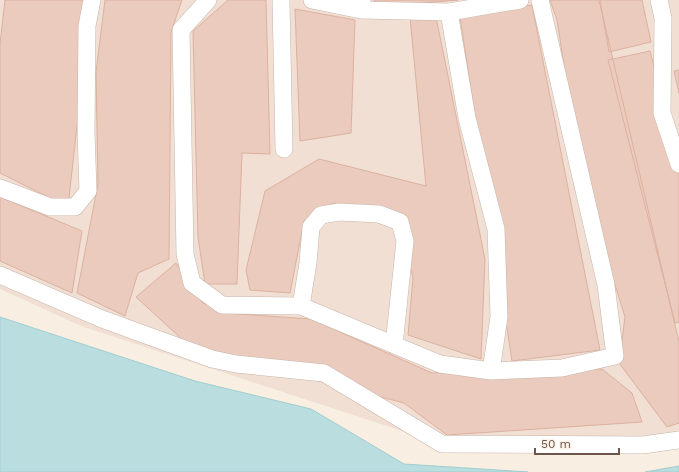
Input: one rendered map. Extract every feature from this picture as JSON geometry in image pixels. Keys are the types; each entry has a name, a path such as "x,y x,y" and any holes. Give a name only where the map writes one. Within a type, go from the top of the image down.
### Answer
{"street":[{"path":"0,188 50,207 75,206 88,191 87,26 92,0"},
{"path":"208,0 181,30 185,254 192,283 222,306 301,306 440,364 491,371 562,368 615,356 606,285 540,0"},
{"path":"281,0 284,149"},
{"path":"312,0 449,12 520,0"},
{"path":"659,0 663,18 662,113 679,164"},
{"path":"449,12 467,118 496,229 499,317 491,371"},
{"path":"301,306 308,263 311,227 321,215 340,212 379,214 400,222 405,242 394,345"},
{"path":"0,275 102,319 212,359 236,364 324,373 442,444 643,445 679,440"}],"shaded area":[{"path":"0,0 679,0 679,437 442,444 81,326 0,289"}],"water":[{"path":"0,317 195,381 311,409 404,464 528,472 0,472"},
{"path":"679,466 679,472 645,472"}],"building":[{"path":"5,0 91,0 68,207 0,173 0,44"},
{"path":"105,0 182,0 171,32 169,259 138,273 125,316 77,293 98,184 96,72"},
{"path":"228,0 266,0 270,154 242,153 237,284 205,284 198,237 193,31"},
{"path":"374,0 458,0 411,4 374,4"},
{"path":"550,0 599,0 679,342 679,423 667,427 619,363 625,317 581,175 557,20"},
{"path":"600,0 642,0 651,42 609,52"},
{"path":"532,5 600,350 512,361 460,17"},
{"path":"295,9 355,20 351,133 300,141"},
{"path":"435,12 485,259 481,359 408,335 413,278 400,222 333,203 304,221 290,293 250,290 246,270 265,191 319,159 426,186 410,17"},
{"path":"650,51 679,163 679,322 675,323 608,60"},
{"path":"679,70 679,93 674,71"},
{"path":"0,197 82,231 72,293 0,261"},
{"path":"176,263 203,303 238,314 311,319 432,373 602,369 632,393 642,422 447,435 404,403 265,367 198,354 136,297"}]}
